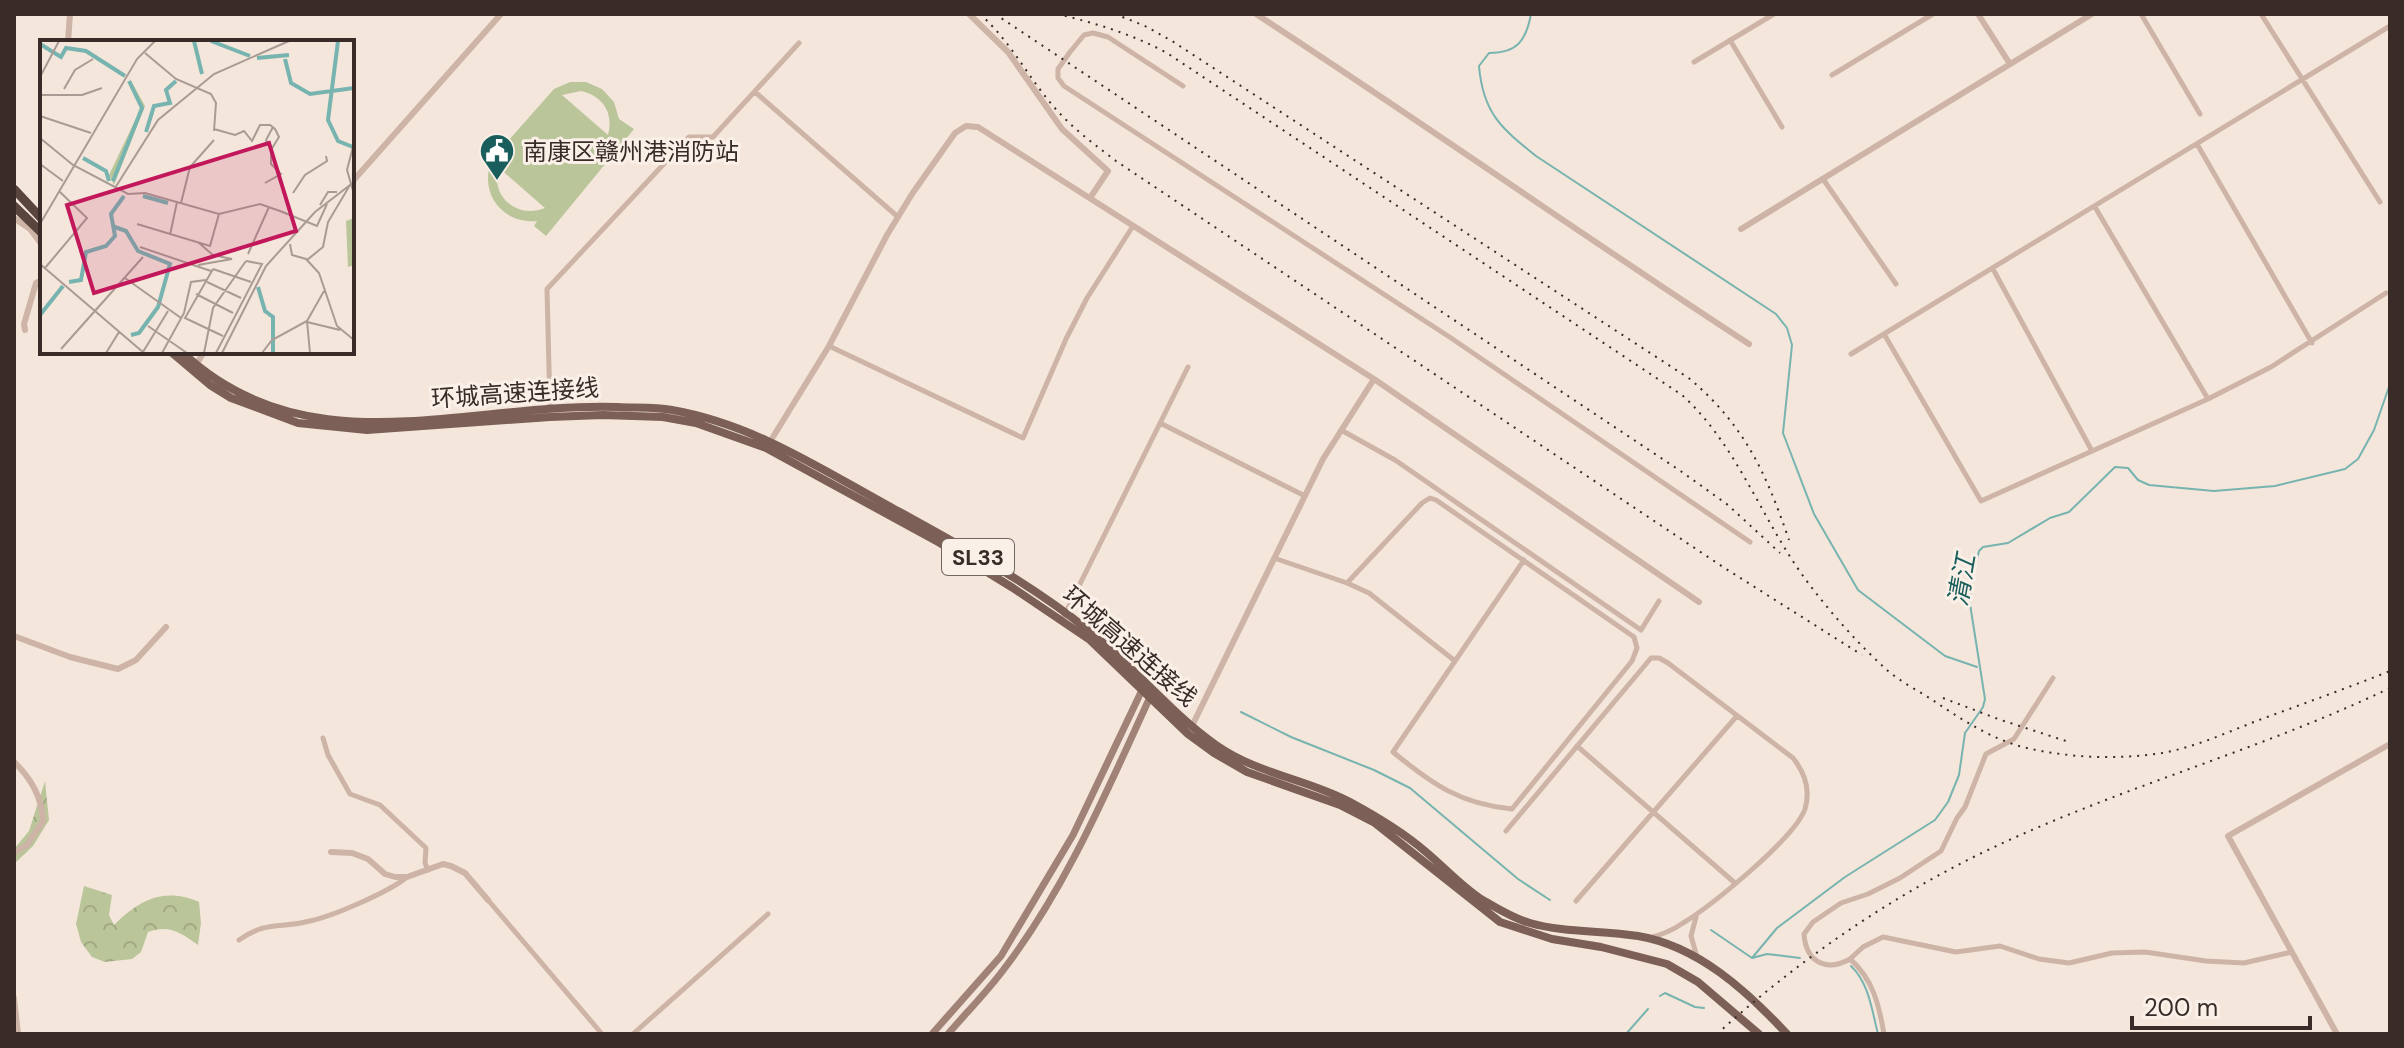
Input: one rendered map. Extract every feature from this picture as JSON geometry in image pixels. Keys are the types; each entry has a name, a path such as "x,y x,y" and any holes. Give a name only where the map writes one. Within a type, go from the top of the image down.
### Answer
{"highway":[{"path":"14,192 39,216"},
{"path":"14,206 40,231"}],"main road":[{"name":"环城高速连接线","path":"174,354 231,398 298,423 331,428 367,430 550,412 663,417 696,423 768,444 1064,617 1144,686 1214,753 1247,772 1340,805 1375,823 1500,922 1552,939 1601,947 1667,964 1698,982 1759,1034"},
{"name":"环城高速连接线","path":"184,354 194,368"},
{"path":"932,1034 1001,956 1073,835 1144,686"},
{"path":"948,1034 1004,969 1050,900 1152,694"},
{"name":"环城高速连接线","path":"1190,730 1253,766 1344,799 1378,818 1422,848 1475,895 1512,917 1555,929 1648,938 1702,960 1764,1010 1787,1034"}],"street":[{"path":"68,40 70,14"},
{"path":"354,180 501,14"},
{"path":"969,14 1008,52 1062,129 1108,171 1090,198"},
{"path":"1256,14 1749,344"},
{"path":"1694,62 1774,14"},
{"path":"1832,75 1933,14"},
{"path":"1978,14 2010,64"},
{"path":"1741,229 2092,14"},
{"path":"2141,14 2200,114"},
{"path":"2261,14 2380,202"},
{"path":"1851,354 2390,26"},
{"path":"1183,86 1108,37 1093,33 1084,35 1058,69 1058,78 1064,86 1451,338 1750,542"},
{"path":"1730,40 1782,127"},
{"path":"550,412 547,289 689,137 713,137 799,43"},
{"path":"755,92 898,217"},
{"path":"768,444 829,346 898,217 955,133 966,126 978,127 1374,379 1699,602"},
{"path":"2197,144 2312,343"},
{"path":"1823,179 1896,284"},
{"path":"2095,207 2208,399"},
{"path":"14,218 30,229 40,242"},
{"path":"829,346 1023,438 1087,298 1133,226"},
{"path":"1993,269 2092,451"},
{"path":"25,330 36,283 40,281"},
{"path":"1884,334 1981,501 2208,399 2271,367 2386,293"},
{"path":"194,368 203,354"},
{"path":"1064,617 1188,367"},
{"path":"1190,730 1305,496 1341,430 1374,379"},
{"path":"1160,423 1305,496"},
{"path":"1341,430 1395,460 1641,630 1659,601"},
{"path":"1347,583 1430,498 1436,500 1524,560 1634,637 1637,648 1632,661 1512,809 1468,802 1425,778 1393,752 1524,560"},
{"path":"1274,558 1369,593 1455,661"},
{"path":"14,636 70,657 118,669 136,660 166,627"},
{"path":"1506,831 1651,658 1668,663 1793,758 1805,773 1807,790 1805,808 1799,821 1778,844 1701,910 1675,928 1648,938"},
{"path":"2053,678 2014,739 1986,754 1965,807 1941,851 1900,878 1841,903 1807,928 1805,943 1821,964 1839,965 1883,937 1956,952 2000,946 2039,959 2069,963 2112,953 2135,952 2244,963 2292,952"},
{"path":"1576,901 1736,717"},
{"path":"323,738 328,755 350,794 380,805 420,841 426,848 428,870"},
{"path":"2337,1034 2228,836 2390,744"},
{"path":"1577,746 1735,883"},
{"path":"14,762 34,786 41,803 43,821 27,845 14,853"},
{"path":"331,852 352,853 368,859 385,874 407,877"},
{"path":"239,940 259,928 308,922 326,916 382,892 407,877 443,864 465,873 602,1034"},
{"path":"1701,910 1692,925 1691,936 1702,960"},
{"path":"633,1034 768,914"},
{"path":"1850,959 1868,979 1881,1013 1884,1034"},
{"path":"14,998 18,1034"}],"green space":[{"path":"570,82 586,82 602,89 614,102 619,119 634,129 546,236 534,226 537,221 513,217 496,204 488,183 488,172 492,159 554,89","holes":["581,91 589,93 605,107 609,120 608,135 562,95","499,168 545,208 525,210 508,203 498,188"]},
{"path":"45,781 49,820 33,846 14,864 14,849 29,831"},
{"path":"84,886 112,895 109,915 114,925 153,898 174,896 199,902 201,923 198,945 169,929 162,929 148,932 141,952 132,959 105,962 92,957 81,942 76,924"}],"waterway":[{"path":"1531,14 1519,44 1507,51 1489,53 1479,66 1485,96 1496,118 1536,156 1776,314 1787,328 1792,345 1783,433 1814,514 1858,590 1945,656 1977,667"},
{"name":"清江","path":"1752,958 1777,928 1845,877 1935,820 1948,802 1959,775 1965,733 1985,699 1970,604 1971,585 1979,551 1983,547 2008,543 2050,518 2069,512 2115,467 2128,468 2138,480 2149,485 2214,491 2275,486 2345,469 2358,459 2374,430 2390,384"},
{"path":"1241,712 1410,788 1518,879 1550,900"},
{"name":"清江","path":"1711,930 1752,958 1767,954 1800,958"},
{"path":"1851,966 1866,989 1878,1034"},
{"path":"1660,996 1665,993 1704,1008"},
{"path":"1626,1034 1648,1009"}],"railway":[{"path":"980,14 1001,36 1061,115 1116,161 1723,567 1862,655"},
{"path":"995,14 1682,472 1728,505 1780,553"},
{"path":"1057,14 1113,30 1167,53 1682,395 1719,437 1790,557 1844,627 1893,675 1989,734 2023,747 2074,756 2127,757 2162,753 2212,739 2390,671"},
{"path":"1115,14 1172,41 1690,379 1725,415 1752,452 1772,493 1789,540"},
{"path":"1717,1034 1818,952 1890,903 1966,861 2053,821 2295,729 2390,688"},
{"path":"1943,698 2069,742"}],"place":[{"name":"南康区赣州港消防站","path":"497,182"}]}
